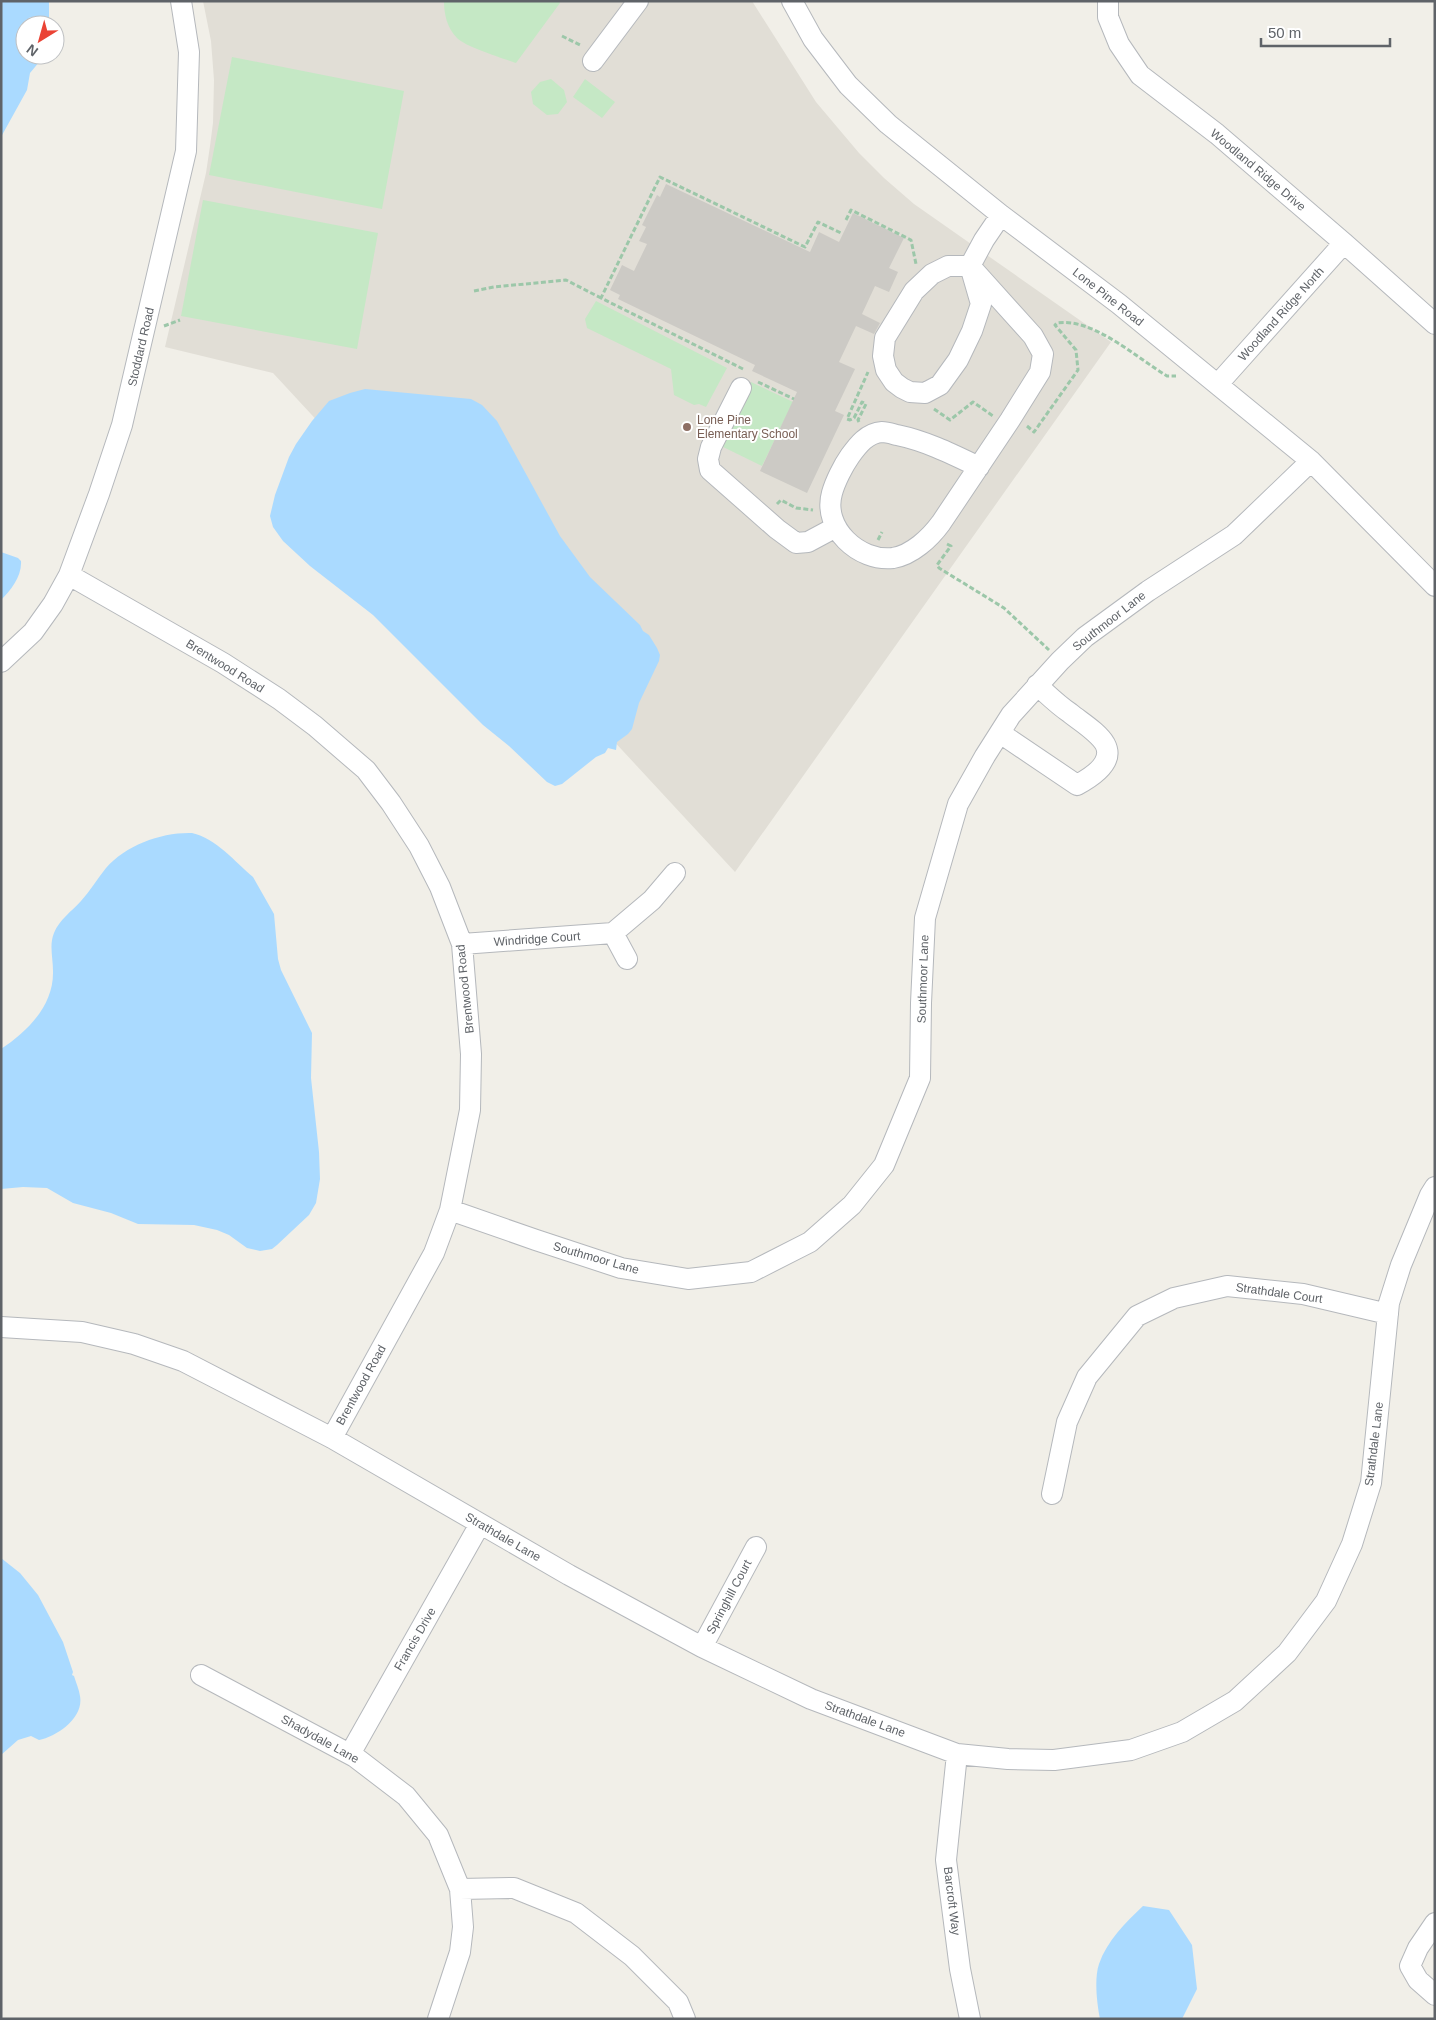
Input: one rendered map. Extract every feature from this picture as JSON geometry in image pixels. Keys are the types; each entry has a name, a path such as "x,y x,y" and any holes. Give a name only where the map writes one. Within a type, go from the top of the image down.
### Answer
{"street":[{"name":"Stoddard Road","path":"1,662 33,632 53,604 69,575 122,425 186,151 188,52 181,1"},
{"path":"593,61 638,1"},
{"name":"Lone Pine Road","path":"792,1 813,39 848,85 888,124 1001,215 1119,304 1311,462 1435,586"},
{"name":"Woodland Ridge Drive","path":"1108,1 1108,17 1119,44 1140,75 1217,134 1435,324"},
{"path":"978,467 945,450 910,438 882,432 866,437 848,460 832,494 831,508 836,527 847,542 859,550 874,556 892,558 908,553 933,534 978,467 1040,372 1044,354 1033,336 970,266 948,266 932,274 914,291 885,338 882,356 886,370 894,382 902,388 910,392 925,393 940,386 958,360 972,331 981,304 970,266 984,240 1001,215"},
{"name":"Woodland Ridge North","path":"1218,384 1344,243"},
{"path":"744,382 711,447 708,459 710,470 796,543 808,542 836,527"},
{"name":"Southmoor Lane","path":"450,1210 622,1268 688,1279 751,1272 810,1242 852,1205 884,1165 920,1078 921,1003 926,918 958,804 1011,715 1037,685 1085,637 1148,591 1234,535 1311,462"},
{"name":"Brentwood Road","path":"69,575 223,663 279,699 315,726 366,770 391,803 419,846 440,887 462,944 471,1054 470,1110 450,1210 434,1253 332,1438"},
{"path":"1000,733 1077,785 1093,777 1103,766 1107,754 1106,745 1037,685"},
{"path":"627,959 613,933 652,900 675,873"},
{"name":"Windridge Court","path":"462,944 613,933"},
{"name":"Strathdale Lane","path":"1,1327 82,1332 134,1344 183,1361 332,1438 480,1524 702,1647 811,1699 957,1754 1008,1759 1054,1760 1131,1750 1182,1732 1235,1701 1287,1653 1326,1601 1352,1544 1371,1483 1388,1314 1401,1264 1429,1215 1435,1187"},
{"name":"Strathdale Court","path":"1052,1494 1067,1422 1086,1377 1137,1316 1174,1298 1227,1286 1303,1294 1388,1314"},
{"name":"Francis Drive","path":"350,1754 480,1524"},
{"name":"Springhill Court","path":"702,1647 756,1547"},
{"name":"Shadydale Lane","path":"201,1675 350,1754 406,1796 438,1834 460,1889 463,1927 460,1952 438,2019"},
{"name":"Barcroft Way","path":"957,1754 946,1860 960,1969 970,2019"},
{"path":"460,1889 514,1888 576,1913 632,1956 678,2002 685,2019"},
{"path":"1435,1923 1418,1948 1410,1966 1418,1980 1435,1995"}],"path":[{"path":"601,298 660,177 805,247 818,222 841,233"},
{"path":"846,220 851,210 911,240 917,268"},
{"path":"474,291 494,286 566,280 748,372 744,382 794,399"},
{"path":"848,424 847,419 869,370"},
{"path":"847,419 854,418 862,402 866,404 858,420 860,429"},
{"path":"765,518 781,500 804,510 819,510"}],"shaded area":[{"name":"Lone Pine Elementary School","path":"203,1 752,1 816,102 859,153 884,178 914,204 1111,342 735,872 273,373 165,347 206,173 213,123 214,80 211,41"}],"green space":[{"path":"444,1 559,1 560,3 516,63 476,49 457,38 447,21"},
{"path":"232,57 404,91 382,209 209,175"},
{"path":"551,79 564,90 567,102 558,114 547,115 533,104 531,92 540,82"},
{"path":"585,79 615,102 602,118 573,97"},
{"path":"203,200 378,233 357,349 181,316"},
{"path":"596,301 727,368 706,407 699,404 694,405 674,395 671,369 587,328 585,319"},
{"path":"751,382 793,402 762,466 719,445"}],"water":[{"path":"49,1 49,15 15,15 15,65 37,65 30,73 27,90 1,137 1,2"},
{"path":"365,389 471,399 482,405 497,421 560,536 590,577 640,625 657,648 660,655 659,661 639,703 632,729 617,742 616,750 608,748 605,753 596,757 562,784 555,786 547,782 509,746 483,725 373,615 310,566 283,541 273,527 270,516 275,495 289,457 296,444 329,401"},
{"path":"1,552 18,558 21,561 21,567 12,587 1,600"},
{"path":"181,833 192,833 217,845 253,877 274,914 278,959 281,970 312,1033 311,1078 320,1179 316,1203 309,1215 272,1249 260,1251 247,1248 229,1235 217,1230 194,1225 138,1224 111,1213 73,1203 47,1188 23,1187 1,1189 1,1049 21,1034 38,1016 49,995 53,971 52,942 56,928 84,897 106,868 124,853 157,838"},
{"path":"1,1558 20,1573 38,1595 63,1642 73,1672 72,1675 79,1691 80,1704 74,1719 54,1735 39,1740 31,1736 18,1740 1,1755"},
{"path":"1143,1906 1169,1910 1192,1945 1197,1989 1182,2019 1100,2019 1096,1984 1097,1970 1102,1956 1123,1926"}],"building":[{"path":"666,184 810,252 819,232 839,242 853,213 904,238 889,268 898,272 889,292 875,286 862,314 880,323 874,334 856,326 839,362 855,369 835,411 844,415 807,493 760,471 797,392 752,371 755,365 618,299 620,295 610,290 622,265 634,271 647,244 639,241 646,227 642,225 657,195 660,197"}],"place":[{"name":"Lone Pine Elementary School","path":"687,427"}]}
